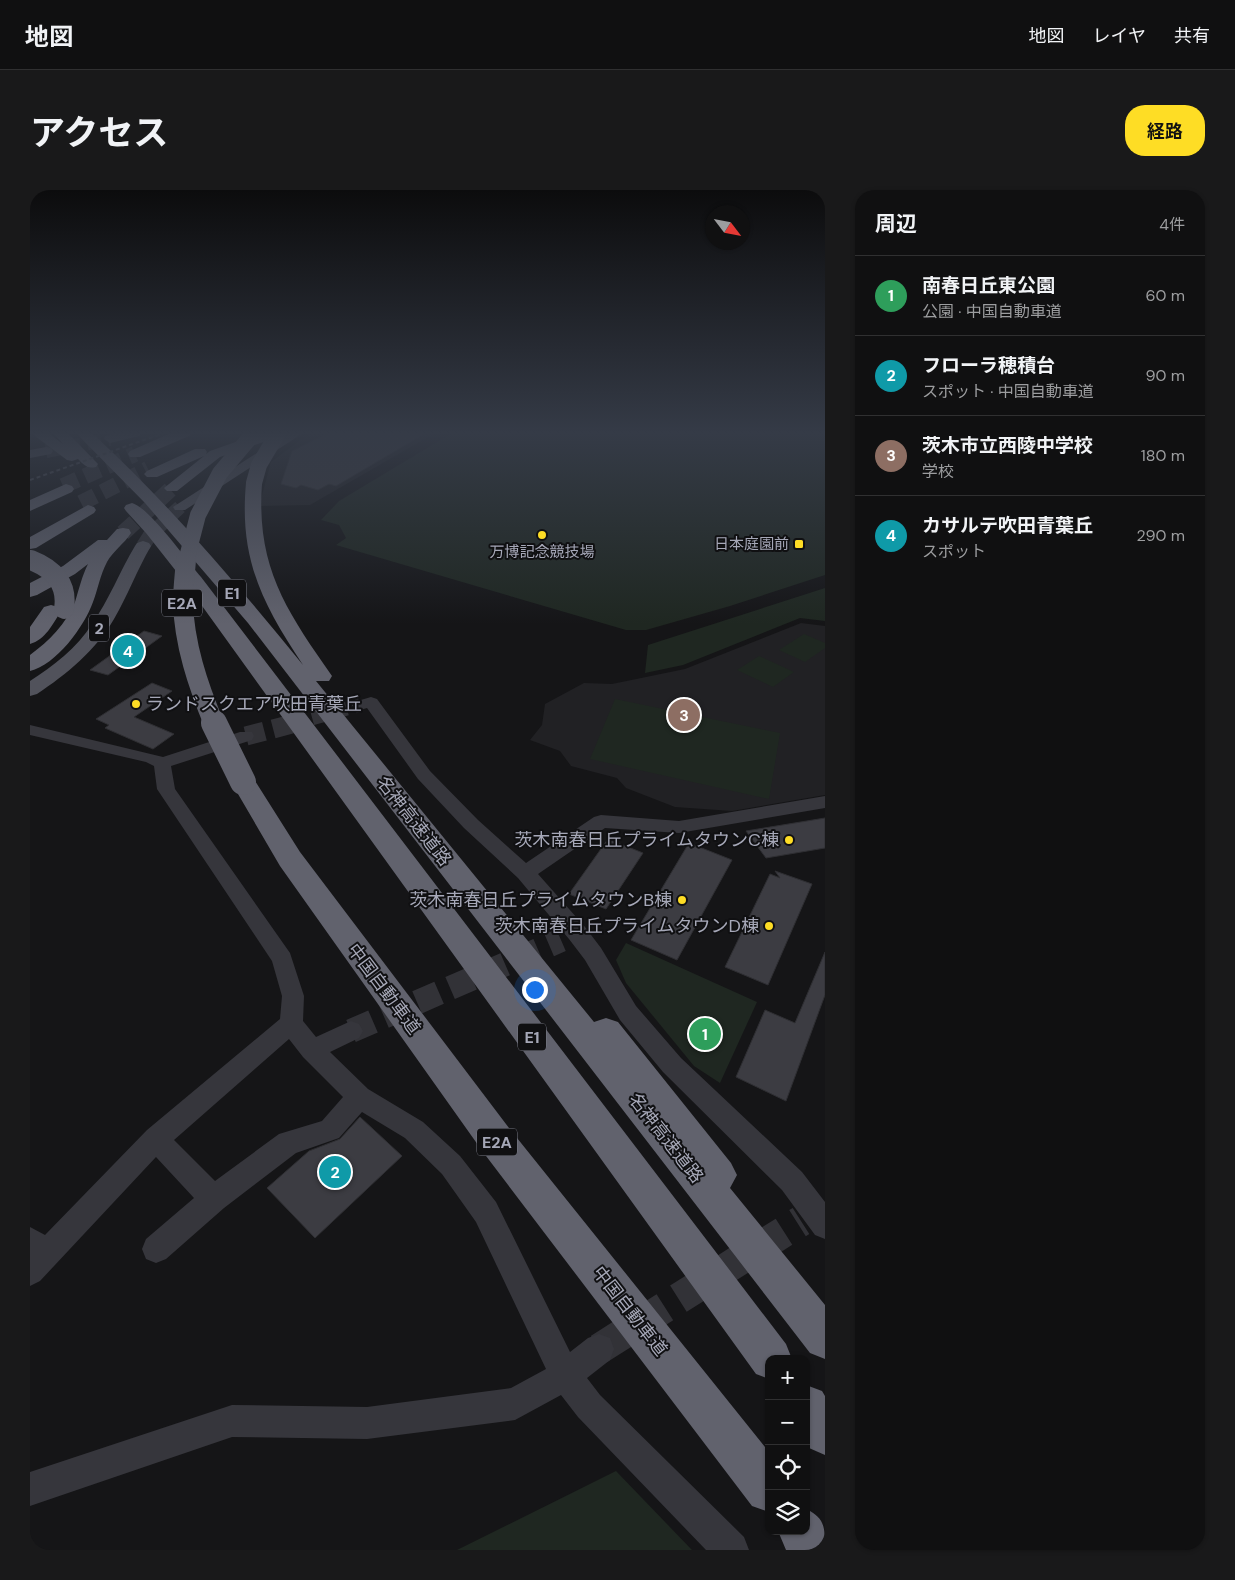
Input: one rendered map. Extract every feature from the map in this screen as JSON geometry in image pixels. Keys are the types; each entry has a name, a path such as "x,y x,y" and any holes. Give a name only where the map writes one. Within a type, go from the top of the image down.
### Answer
{"highway":[{"path":"30,506 48,496"},
{"name":"名神高速道路","path":"121,496 152,529 194,581 768,1355"},
{"name":"名神高速道路","path":"147,496 255,619 825,1338"},
{"name":"中国自動車道","path":"207,496 201,506 187,545 182,582 184,622 191,657 211,715 232,763 295,866 496,1140 765,1484"},
{"path":"252,496 254,546 261,570 273,599 289,630 335,696 683,1128 825,1318"},
{"path":"30,527 84,507 30,544"},
{"path":"30,591 77,564 122,532 98,561 90,579 84,602 73,623 57,643 30,666"},
{"path":"30,559 45,565 59,576 65,590 54,626 30,648"},
{"path":"30,566 44,574 52,584 58,610"},
{"path":"30,638 58,610"},
{"path":"810,1412 825,1432"},
{"path":"805,1535 816,1550"}],"main road":[{"path":"180,507 197,496"},
{"name":"2","path":"30,690 59,670 90,640 107,615 142,546"}],"street":[{"path":"360,705 371,702 424,775 471,824 525,873 569,936 593,954 628,1013 672,1065 792,1180 814,1219"},
{"path":"30,730 152,758 162,763 246,736"},
{"path":"162,763 166,789 282,959 293,996 291,1023 312,1050 359,1097 414,1130 451,1165 486,1212 565,1375 589,1406 731,1550"},
{"path":"525,873 601,821 679,827 825,802"},
{"path":"35,1255 156,1139 291,1023"},
{"path":"312,1050 351,1031"},
{"path":"156,1249 214,1199 288,1143 330,1130 359,1097"},
{"path":"156,1139 214,1199"},
{"path":"30,1488 232,1421 367,1423 515,1404 565,1375 599,1349"}],"shaded area":[{"path":"262,496 325,496 310,505 259,506"},
{"name":"万博記念競技場","path":"347,496 825,496 825,575 730,606 646,630 626,630 336,545 346,538 339,525 321,520 339,501"},
{"path":"825,588 825,621 800,618 683,665 645,673 648,645"},
{"path":"801,623 825,626 825,795 732,811 675,807 626,788 617,778 571,766 560,751 530,740 542,725 545,704 584,683 612,684 685,669"},
{"path":"804,634 825,643 825,648 805,662 779,650"},
{"path":"759,656 794,672 773,687 737,670"},
{"path":"615,699 780,733 769,799 590,759"},
{"path":"626,943 757,1002 720,1083 694,1066 626,983 616,960"},
{"path":"616,1471 692,1550 457,1550"}],"building":[{"path":"144,631 162,636 108,675 90,670"},
{"name":"ランドスクエア吹田青葉丘","path":"152,683 172,691 134,717 174,734 153,749 105,728 109,725 96,719"},
{"name":"茨木南春日丘プライムタウンC棟","path":"825,818 825,848 766,858 746,831"},
{"path":"608,839 643,853 606,909 569,894"},
{"name":"茨木南春日丘プライムタウンB棟","path":"689,843 732,860 677,960 631,940"},
{"name":"茨木南春日丘プライムタウンD棟","path":"775,871 812,884 768,985 725,967 770,874 780,878"},
{"path":"825,952 825,995 786,1101 736,1077 765,1010 795,1023"},
{"path":"360,1117 402,1156 315,1238 267,1188 309,1151 340,1139"}],"tunnel":[{"path":"81,503 94,496"},
{"path":"123,533 163,496"},
{"path":"143,546 150,535 180,507"},
{"path":"291,724 360,705"},
{"path":"246,736 296,723"},
{"path":"351,1031 561,940"},
{"path":"599,1349 801,1221"}],"place":[{"name":"万博記念競技場","path":"542,535"},
{"name":"日本庭園前","path":"799,544"},
{"name":"カサルテ吹田青葉丘","path":"128,651"},
{"name":"ランドスクエア吹田青葉丘","path":"136,704"},
{"name":"茨木市立西陵中学校","path":"684,715"},
{"name":"茨木南春日丘プライムタウンC棟","path":"789,840"},
{"name":"茨木南春日丘プライムタウンB棟","path":"682,900"},
{"name":"茨木南春日丘プライムタウンD棟","path":"769,926"},
{"name":"南春日丘東公園","path":"705,1034"},
{"name":"フローラ穂積台","path":"335,1172"}]}
